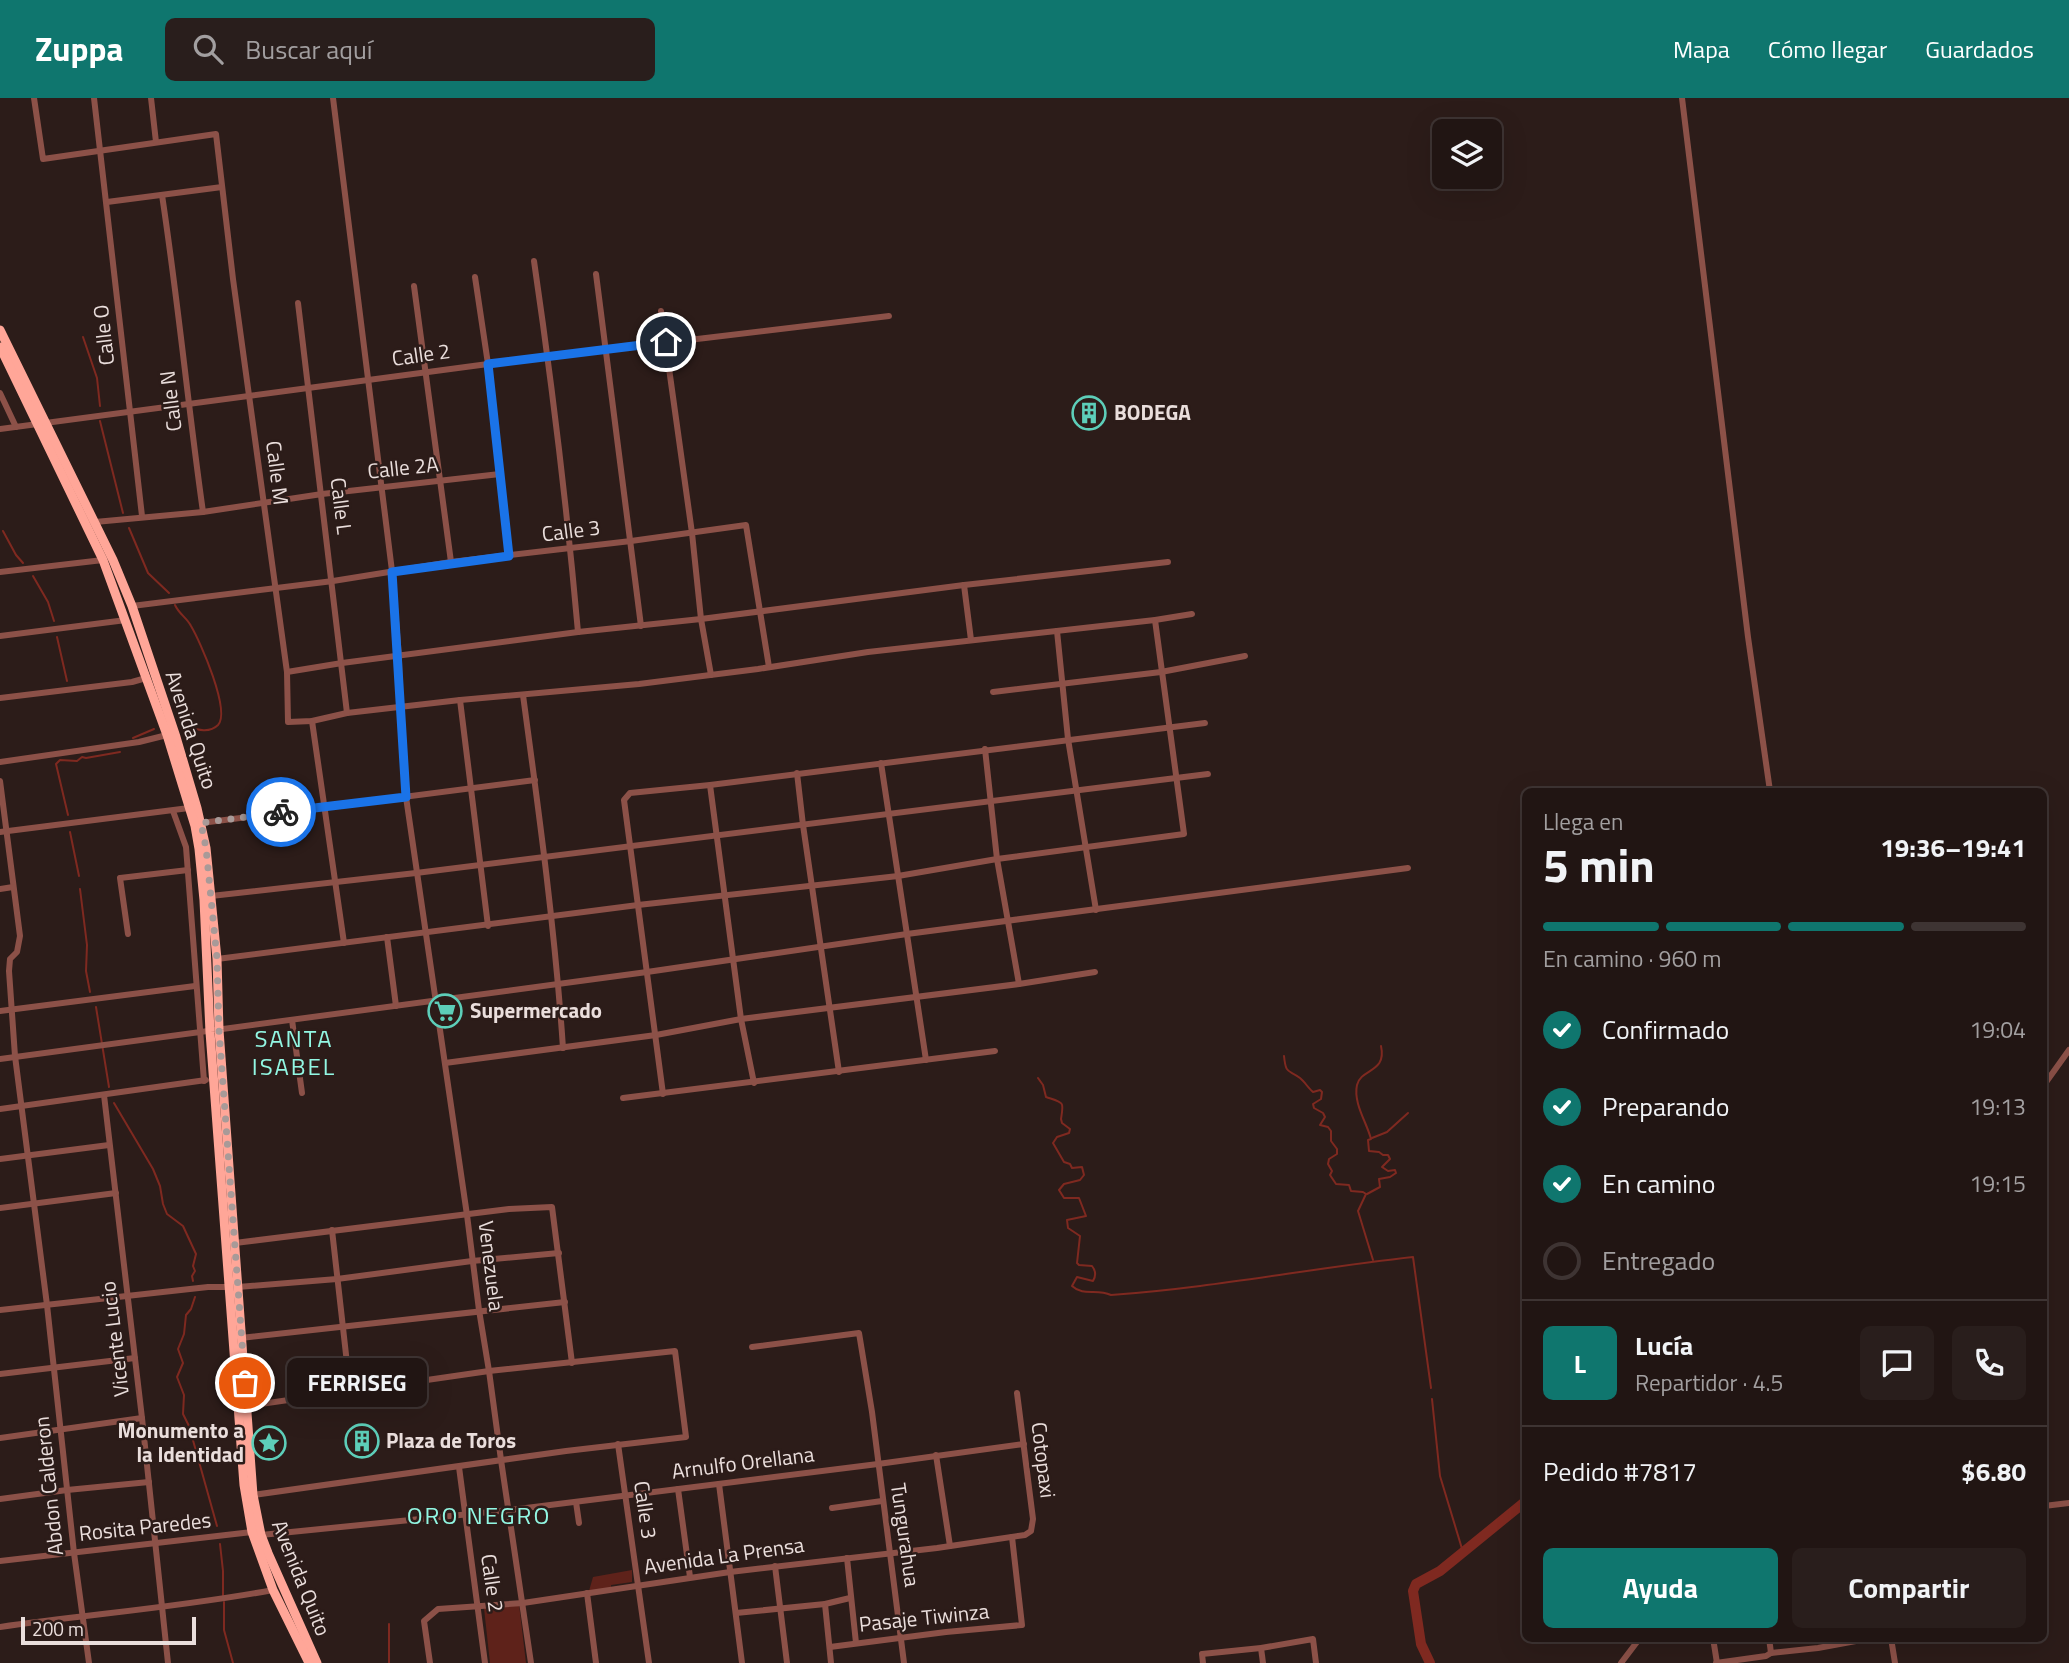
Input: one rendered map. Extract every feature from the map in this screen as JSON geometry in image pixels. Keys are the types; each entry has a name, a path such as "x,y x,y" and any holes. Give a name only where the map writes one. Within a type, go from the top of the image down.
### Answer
{"highway":[{"name":"Avenida Quito","path":"0,330 103,560 167,735 200,849 235,1242 234,1287 244,1485 273,1590 309,1663"},
{"name":"Avenida Quito","path":"0,347 95,522 132,606 176,737 201,823 217,959 215,1031 209,1080 241,1338 257,1534 317,1663"}],"street":[{"path":"34,98 43,159 156,142 151,98"},
{"name":"Calle O","path":"94,98 142,516"},
{"path":"333,98 392,572 399,657"},
{"path":"1682,98 1769,788"},
{"name":"Calle M","path":"156,142 216,134 286,672 288,722 312,721"},
{"path":"107,202 222,187"},
{"name":"Calle N","path":"162,195 176,285 203,512"},
{"path":"534,261 548,356 578,632"},
{"path":"596,274 641,626"},
{"path":"475,276 488,364 509,556"},
{"path":"414,286 451,562"},
{"name":"Calle L","path":"299,303 347,713"},
{"path":"662,311 701,619 711,675"},
{"name":"Calle 2","path":"0,429 548,356 889,316"},
{"path":"0,393 16,427"},
{"name":"Calle 2A","path":"95,522 203,512 322,494 500,474"},
{"name":"Calle 3","path":"132,606 746,525 769,667"},
{"path":"0,572 103,560"},
{"path":"286,672 578,632 760,612 964,584 1168,562"},
{"path":"964,584 971,640"},
{"path":"344,943 312,721 347,713 711,675 868,652 1192,614"},
{"path":"0,636 125,620"},
{"path":"217,959 638,905 830,885 1184,834 1154,620"},
{"path":"1057,631 1068,738 1096,910"},
{"path":"993,692 1161,672 1245,656"},
{"name":"Venezuela","path":"399,657 406,797 531,1663"},
{"path":"0,698 146,678"},
{"path":"523,695 545,857 563,1048"},
{"path":"460,700 488,926"},
{"path":"663,1094 630,847 626,796 637,792 1205,723"},
{"path":"0,762 111,747 167,735"},
{"path":"985,749 998,859 1019,984"},
{"path":"881,763 926,1060"},
{"path":"797,773 839,1072"},
{"path":"211,896 630,847 1208,774"},
{"path":"201,823 535,780"},
{"name":"Abdon Calderon","path":"0,781 3,832 20,936 17,951 10,959 15,1056 89,1663"},
{"path":"710,785 741,1019 754,1083"},
{"path":"3,832 190,808"},
{"path":"0,1109 209,1080 195,986 186,847 173,811"},
{"path":"0,1059 647,972 907,934 1408,869"},
{"path":"128,934 120,878 188,870"},
{"path":"0,889 13,887"},
{"path":"387,937 396,1006"},
{"path":"0,957 10,959"},
{"path":"445,1063 656,1035 741,1019 917,998 1095,972"},
{"path":"0,1011 195,986"},
{"path":"292,1020 302,1093"},
{"path":"2047,1081 2069,1050"},
{"path":"623,1098 995,1051"},
{"name":"Vicente Lucio","path":"104,1095 168,1663"},
{"path":"0,1159 109,1145"},
{"path":"0,1208 116,1193"},
{"path":"235,1242 509,1209 552,1207 572,1363"},
{"path":"332,1230 350,1390"},
{"path":"0,1310 208,1287 337,1279 472,1261 559,1253"},
{"path":"241,1338 565,1302"},
{"name":"Tungurahua","path":"752,1347 859,1334 873,1412 904,1663"},
{"path":"247,1406 489,1371 676,1351 686,1437 253,1495"},
{"path":"0,1374 135,1358"},
{"name":"Cotopaxi","path":"1017,1393 1033,1520 1031,1531"},
{"path":"0,1438 142,1418"},
{"name":"Calle 3","path":"618,1444 649,1663"},
{"name":"Arnulfo Orellana","path":"465,1514 625,1497 1024,1444"},
{"path":"936,1455 950,1546"},
{"name":"Calle 2","path":"459,1467 485,1663"},
{"path":"0,1499 149,1482"},
{"path":"719,1484 742,1663"},
{"path":"678,1489 690,1577"},
{"path":"832,1508 882,1501"},
{"path":"576,1502 579,1523"},
{"path":"2047,1506 2069,1503"},
{"name":"Rosita Paredes","path":"0,1561 465,1514"},
{"name":"Avenida La Prensa","path":"430,1663 424,1621 438,1609 523,1602 690,1577 950,1546 1026,1535 1031,1531"},
{"name":"Pasaje Tiwinza","path":"830,1647 1022,1625 1012,1537"},
{"path":"846,1558 856,1643"},
{"path":"775,1566 787,1663"},
{"path":"0,1627 228,1599 273,1590"},
{"path":"587,1593 596,1663"},
{"path":"736,1613 825,1604 850,1598"},
{"path":"825,1604 831,1663"},
{"path":"1203,1663 1202,1654 1313,1639 1316,1663"},
{"path":"1621,1663 1637,1642"},
{"path":"1714,1642 1718,1663 1766,1656 1827,1642"},
{"path":"1770,1642 1771,1653"},
{"path":"1892,1642 1895,1663"},
{"path":"1261,1648 1263,1663"}],"shaded area":[{"path":"632,1570 632,1582 589,1591 593,1577"},
{"path":"519,1604 526,1663 490,1663 484,1608"}],"waterway":[{"path":"83,337 97,378 100,406"},
{"path":"100,421 123,513"},
{"path":"129,528 148,573 169,593"},
{"path":"3,531 23,563"},
{"path":"33,576 48,602 54,621"},
{"path":"175,605 189,623 201,646 221,706 218,725 210,730 181,725"},
{"path":"57,637 67,681"},
{"path":"133,738 154,729"},
{"path":"68,815 56,764 60,760 77,761 82,757 120,752"},
{"path":"70,832 79,876"},
{"path":"80,889 90,992"},
{"path":"96,1007 109,1087"},
{"path":"1367,1194 1380,1187 1379,1179 1396,1173 1395,1170 1388,1171 1382,1167 1390,1159 1388,1155 1369,1151 1368,1140 1371,1139 1356,1092 1359,1080 1380,1061 1381,1046"},
{"path":"1284,1056 1288,1071 1300,1078 1313,1092 1322,1092 1321,1099 1313,1104 1314,1108 1323,1113 1325,1117 1320,1125 1331,1131 1331,1141 1337,1149 1337,1154 1329,1159 1328,1164 1332,1171 1330,1175 1336,1184 1349,1185 1351,1191 1366,1194 1358,1211 1373,1260"},
{"path":"1038,1078 1046,1097 1061,1104 1062,1123 1070,1129 1069,1133 1057,1137 1053,1143 1064,1162 1072,1168 1082,1167 1084,1175 1080,1180 1064,1184 1059,1190 1064,1198 1079,1198 1086,1216 1067,1220 1068,1228 1080,1236 1077,1263 1092,1266 1095,1274 1093,1281 1077,1277 1072,1286 1081,1291 1111,1295 1149,1292 1413,1257 1431,1388"},
{"path":"114,1103 153,1169 167,1214 183,1226 196,1254 193,1281"},
{"path":"1372,1138 1387,1132 1408,1113"},
{"path":"195,1297 186,1315 184,1334 178,1349 183,1363 177,1377 184,1395 183,1414 189,1426 217,1526"},
{"path":"1432,1399 1440,1476 1463,1552"},
{"path":"1430,1663 1421,1644 1413,1591 1416,1584 1440,1571 1522,1504"},
{"path":"220,1544 223,1597"},
{"path":"224,1602 224,1630 233,1663"},
{"path":"389,1624 389,1663"}],"way so far":[{"path":"245,1383 219,1030 217,959 201,823 281,812"}],"place":[{"name":"BODEGA","path":"1089,413"},
{"name":"Supermercado","path":"445,1011"},
{"name":"FERRISEG","path":"245,1383"},
{"name":"Plaza de Toros","path":"362,1441"},
{"name":"Monumento a la Identidad","path":"269,1443"}],"district":[{"name":"SANTA ISABEL","path":"294,1053"},
{"name":"ORO NEGRO","path":"479,1516"}],"route":[{"path":"281,812 406,797 392,572 509,556 488,364 666,342"}]}
